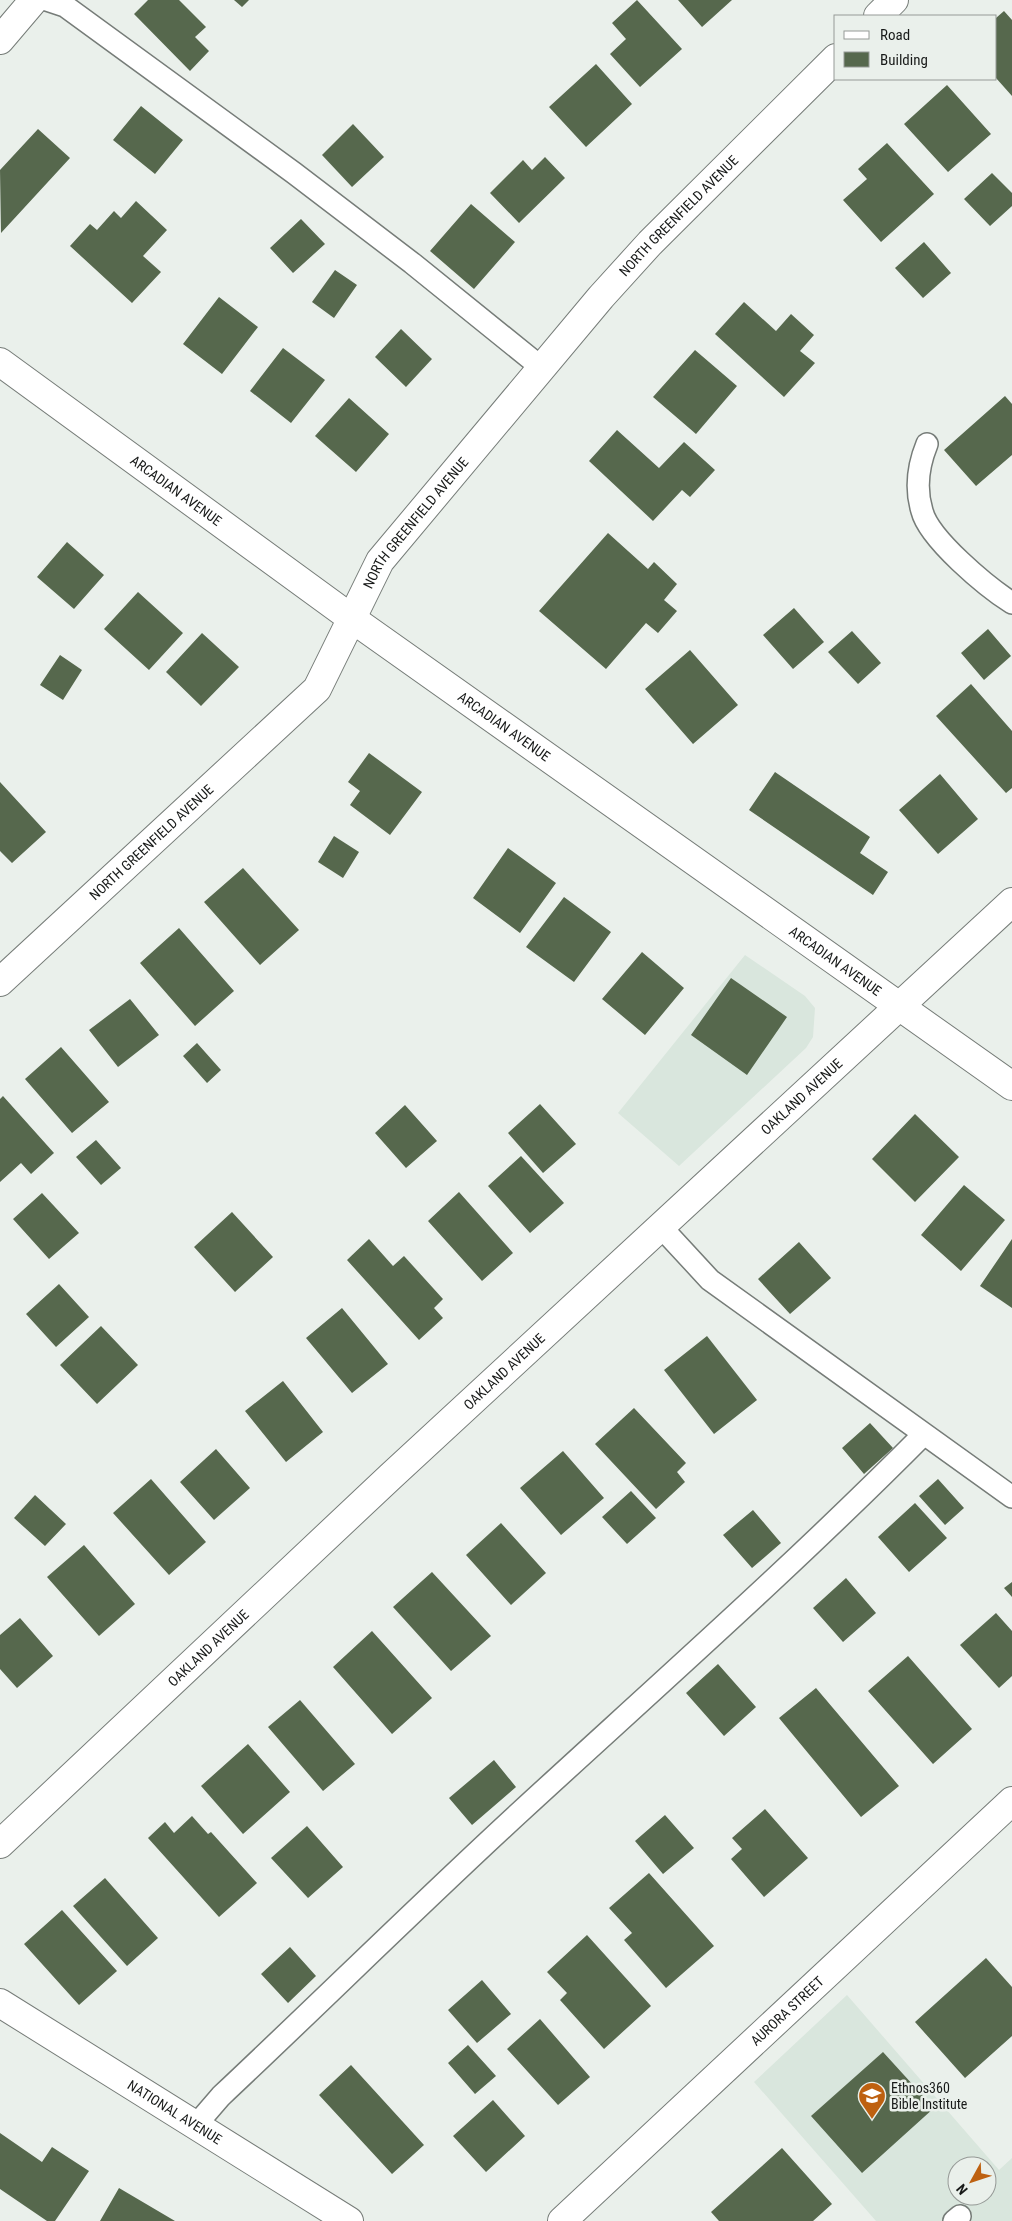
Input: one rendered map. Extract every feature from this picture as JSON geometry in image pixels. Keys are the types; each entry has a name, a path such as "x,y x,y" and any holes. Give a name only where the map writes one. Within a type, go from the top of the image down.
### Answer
{"street":[{"path":"0,40 34,0"},
{"name":"NORTH GREENFIELD AVENUE","path":"0,982 317,689 380,561 650,243 834,60"},
{"name":"ARCADIAN AVENUE","path":"0,362 351,618 1012,1086"},
{"name":"OAKLAND AVENUE","path":"0,1844 390,1477 1012,902"},
{"name":"AURORA STREET","path":"562,2221 1012,1801"},
{"name":"NATIONAL AVENUE","path":"0,2003 349,2221"}],"lane":[{"path":"46,0 65,6 294,173 412,263 542,368"},
{"path":"927,444 920,460 917,485 922,513 936,536 957,558 1012,603"},
{"path":"661,1227 710,1280 1012,1497"},
{"path":"196,2125 221,2096 513,1819 623,1720 856,1502 924,1434"}],"shaded area":[{"path":"745,955 805,996 815,1008 813,1037 806,1048 679,1166 618,1113"},
{"name":"Ethnos360 Bible Institute","path":"847,1995 987,2156 947,2156 947,2206 997,2206 997,2168 999,2170 1012,2158 1012,2221 876,2221 754,2082"}],"building":[{"path":"148,0 179,0 206,27 195,37 209,51 190,71 134,14"},
{"path":"234,0 249,0 242,7"},
{"path":"637,0 682,49 640,87 610,54 626,39 612,23"},
{"path":"678,0 732,0 702,27"},
{"path":"1004,11 1012,20 1012,96 997,79 997,17"},
{"path":"596,64 632,104 586,147 549,107"},
{"path":"947,85 991,134 948,172 904,124"},
{"path":"141,106 183,140 155,174 113,140"},
{"path":"353,124 384,157 352,187 322,155"},
{"path":"38,129 70,158 1,233 0,170"},
{"path":"887,143 934,194 881,242 843,200 867,179 858,169"},
{"path":"545,157 565,178 519,223 490,193 523,160 532,170"},
{"path":"992,173 1012,193 1012,206 990,226 964,199"},
{"path":"136,201 167,230 143,256 161,272 132,303 70,246 90,224 97,230 114,211 121,218"},
{"path":"471,204 515,242 474,289 430,251"},
{"path":"301,219 325,244 293,273 270,248"},
{"path":"924,242 951,273 923,298 895,268"},
{"path":"335,270 357,285 334,318 312,302"},
{"path":"219,297 258,327 222,374 183,344"},
{"path":"744,302 776,331 791,314 814,335 800,351 815,363 784,397 715,334"},
{"path":"401,329 432,359 406,387 375,357"},
{"path":"283,348 325,380 291,423 250,391"},
{"path":"695,350 737,386 696,434 653,397"},
{"path":"1005,396 1012,404 1012,455 976,486 944,450"},
{"path":"349,398 389,434 356,472 315,436"},
{"path":"617,430 659,468 684,442 715,470 690,497 682,490 653,521 589,461"},
{"path":"608,533 648,569 654,562 677,584 664,600 677,611 658,633 646,623 606,669 539,611"},
{"path":"67,542 104,575 74,609 37,577"},
{"path":"138,592 183,633 149,670 104,629"},
{"path":"794,608 824,642 793,669 763,635"},
{"path":"988,629 1011,656 984,680 961,653"},
{"path":"852,631 881,663 858,684 828,652"},
{"path":"202,633 239,667 201,706 166,672"},
{"path":"690,650 738,705 693,744 645,689"},
{"path":"60,655 82,670 63,700 40,685"},
{"path":"971,684 1012,731 1012,788 1006,793 936,716"},
{"path":"369,753 422,792 390,835 350,805 360,791 348,782"},
{"path":"775,772 870,837 860,853 888,872 873,895 749,810"},
{"path":"940,774 978,819 938,854 899,810"},
{"path":"0,782 46,832 12,863 0,851"},
{"path":"334,836 359,852 343,878 318,862"},
{"path":"508,848 556,883 520,933 473,898"},
{"path":"243,868 299,930 260,965 204,902"},
{"path":"564,897 611,932 574,982 526,947"},
{"path":"179,928 234,991 195,1026 140,963"},
{"path":"642,952 684,988 645,1035 602,999"},
{"path":"731,978 787,1017 747,1075 691,1035"},
{"path":"130,999 159,1035 118,1067 89,1030"},
{"path":"197,1043 221,1070 207,1083 183,1056"},
{"path":"61,1047 109,1102 72,1133 25,1079"},
{"path":"3,1096 54,1153 31,1174 21,1163 0,1182 0,1099"},
{"path":"540,1104 576,1144 543,1173 508,1133"},
{"path":"405,1105 437,1141 406,1168 375,1133"},
{"path":"915,1114 959,1157 915,1202 872,1159"},
{"path":"96,1140 121,1168 101,1185 76,1157"},
{"path":"521,1156 564,1203 530,1233 488,1186"},
{"path":"964,1185 1005,1220 961,1271 921,1235"},
{"path":"459,1192 513,1253 482,1281 428,1221"},
{"path":"42,1193 79,1233 49,1259 13,1219"},
{"path":"232,1212 273,1257 235,1292 194,1247"},
{"path":"369,1239 393,1266 404,1256 443,1299 434,1308 443,1318 419,1340 347,1260"},
{"path":"1012,1239 1012,1308 980,1286"},
{"path":"799,1242 831,1278 790,1314 758,1279"},
{"path":"59,1284 89,1317 56,1347 26,1314"},
{"path":"342,1308 388,1364 352,1393 306,1338"},
{"path":"101,1326 138,1365 97,1404 60,1365"},
{"path":"707,1336 757,1400 714,1434 664,1370"},
{"path":"283,1381 323,1432 286,1462 245,1411"},
{"path":"634,1408 686,1463 677,1472 685,1482 656,1509 595,1444"},
{"path":"870,1423 893,1448 864,1474 842,1448"},
{"path":"216,1449 250,1488 214,1520 180,1482"},
{"path":"563,1451 604,1498 561,1535 520,1488"},
{"path":"151,1479 206,1542 169,1575 113,1513"},
{"path":"938,1479 964,1508 945,1525 919,1496"},
{"path":"631,1491 656,1518 627,1544 602,1517"},
{"path":"35,1495 66,1524 45,1546 14,1518"},
{"path":"915,1503 947,1538 909,1572 878,1537"},
{"path":"753,1510 781,1543 752,1568 723,1535"},
{"path":"501,1523 546,1573 511,1605 466,1555"},
{"path":"84,1545 135,1604 99,1636 47,1577"},
{"path":"432,1572 491,1636 451,1671 393,1607"},
{"path":"846,1578 876,1613 843,1642 813,1608"},
{"path":"1012,1582 1012,1597 1004,1588"},
{"path":"996,1613 1012,1631 1012,1676 999,1688 960,1645"},
{"path":"20,1618 53,1656 17,1688 0,1669 0,1635"},
{"path":"372,1631 432,1698 392,1734 333,1667"},
{"path":"908,1656 972,1729 933,1764 868,1691"},
{"path":"718,1664 756,1707 724,1736 686,1693"},
{"path":"816,1688 899,1786 861,1817 779,1718"},
{"path":"300,1700 355,1764 323,1791 268,1727"},
{"path":"248,1744 290,1792 243,1834 201,1786"},
{"path":"494,1760 516,1787 472,1825 449,1798"},
{"path":"765,1809 808,1858 764,1897 731,1859 742,1849 732,1838"},
{"path":"665,1815 694,1848 663,1874 635,1841"},
{"path":"192,1816 208,1834 211,1832 257,1883 219,1917 148,1838 165,1822 174,1833"},
{"path":"307,1826 343,1867 308,1898 271,1858"},
{"path":"649,1873 714,1946 666,1988 624,1940 632,1933 609,1908"},
{"path":"105,1878 158,1938 127,1966 73,1906"},
{"path":"62,1910 117,1971 79,2005 24,1944"},
{"path":"587,1935 651,2006 604,2049 560,2000 567,1993 547,1972"},
{"path":"290,1947 316,1976 288,2003 261,1974"},
{"path":"986,1958 1012,1987 1012,2036 965,2078 915,2022"},
{"path":"482,1980 511,2014 477,2043 448,2010"},
{"path":"540,2019 590,2077 558,2105 507,2049"},
{"path":"468,2045 496,2076 475,2094 448,2063"},
{"path":"883,2052 934,2108 862,2173 811,2116"},
{"path":"351,2065 424,2145 392,2174 319,2095"},
{"path":"493,2100 525,2136 486,2172 453,2136"},
{"path":"0,2133 42,2162 52,2147 89,2171 55,2221 47,2221 0,2189"},
{"path":"782,2148 832,2204 813,2221 719,2221 711,2212"},
{"path":"119,2188 175,2221 100,2221"}],"place":[{"name":"Ethnos360 Bible Institute","path":"872,2120"}]}
